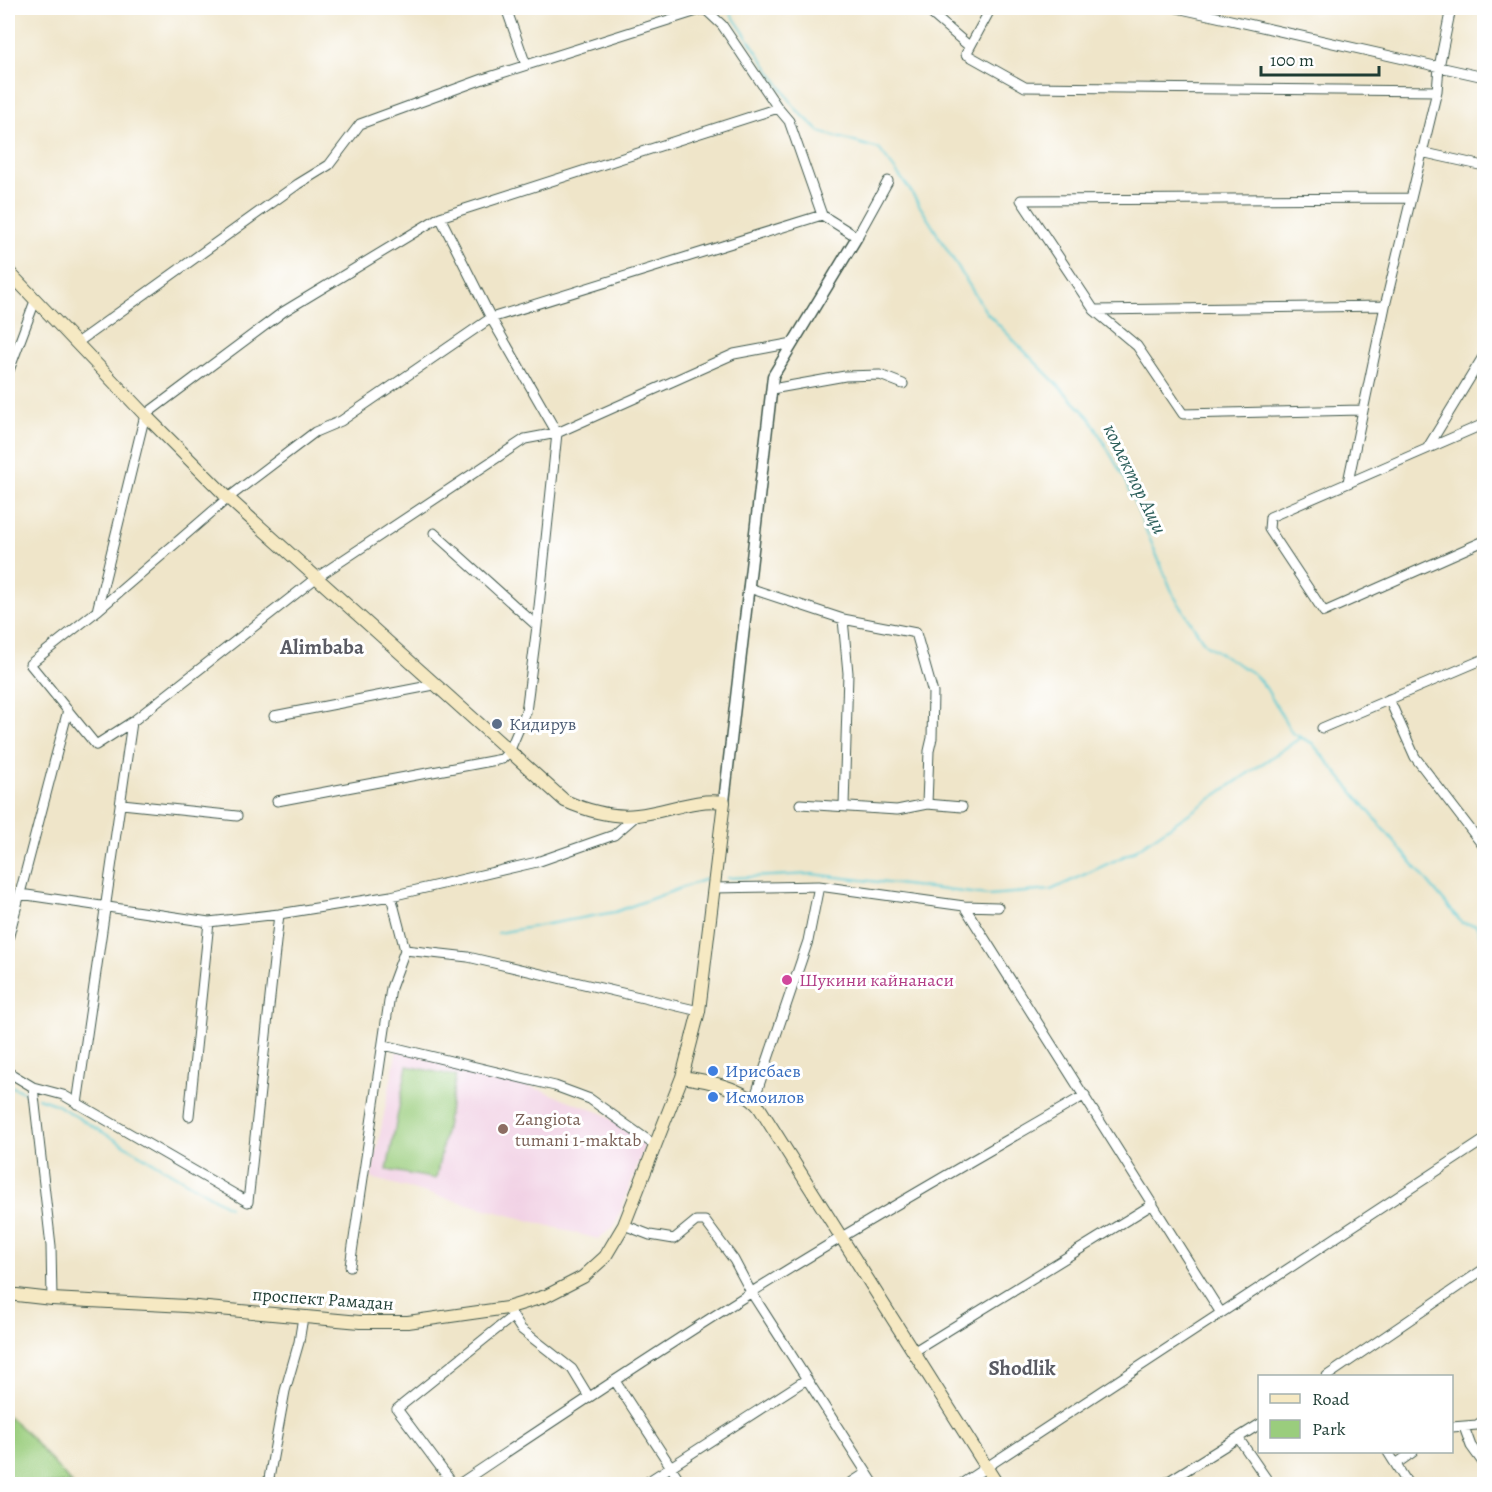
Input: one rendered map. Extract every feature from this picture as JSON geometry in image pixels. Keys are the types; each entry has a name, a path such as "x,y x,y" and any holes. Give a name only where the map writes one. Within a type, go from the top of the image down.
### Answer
{"main road":[{"path":"8,271 145,415 228,498 565,801 597,813 637,815 708,800 724,802"},
{"name":"проспект Рамадан","path":"8,1294 52,1299 186,1306 360,1322 408,1322 510,1312 588,1273 605,1257 624,1225 682,1077 699,1011 724,802"},
{"path":"682,1077 717,1085 754,1100 776,1131 997,1485"}],"street":[{"path":"506,8 526,66"},
{"path":"925,8 970,47"},
{"path":"991,8 966,54 1025,87 1437,91"},
{"path":"1177,8 1485,77"},
{"path":"1348,482 1385,306 1437,91 1439,67 1451,8"},
{"path":"78,342 298,184 329,165 360,124 526,66 700,10 706,10 722,25 789,121 822,215 857,237"},
{"path":"97,611 145,415 283,312 440,217 778,108"},
{"path":"1421,152 1485,166"},
{"path":"724,802 773,376 888,181"},
{"path":"1362,410 1183,414 1137,346 1094,310 1020,200 1410,198"},
{"path":"793,343 734,354 556,433 525,439 316,578 132,722 96,745 30,664 97,611 228,498 315,432 341,421 491,318 822,215"},
{"path":"277,801 502,759 509,752 526,712 556,433 491,318 440,217"},
{"path":"8,373 35,301"},
{"path":"1094,310 1385,306"},
{"path":"1428,447 1485,355"},
{"path":"772,389 845,376 880,375 903,384"},
{"path":"1485,424 1270,517 1269,529 1324,612 1485,541"},
{"path":"434,533 537,626"},
{"path":"749,588 843,619 916,633 933,693 927,804"},
{"path":"843,619 848,673 844,806"},
{"path":"1322,728 1485,659"},
{"path":"274,716 434,685"},
{"path":"1389,699 1415,757 1485,847"},
{"path":"8,939 68,710"},
{"path":"77,1104 132,722"},
{"path":"122,804 237,816"},
{"path":"800,804 897,810 927,804 962,807"},
{"path":"20,894 209,922 279,914 391,896 537,862 614,835 637,815"},
{"path":"754,1100 808,941 819,885"},
{"path":"713,888 819,885 964,906 998,907"},
{"path":"350,1266 391,988 405,950 391,896"},
{"path":"964,906 1221,1313"},
{"path":"8,1071 34,1090 63,1095 248,1202 279,914"},
{"path":"189,1116 209,922"},
{"path":"405,950 468,957 699,1011"},
{"path":"384,1045 555,1086 590,1099 656,1146"},
{"path":"34,1090 51,1246 52,1299"},
{"path":"459,1485 751,1292 1085,1095"},
{"path":"961,1485 1485,1140"},
{"path":"913,1352 1153,1204"},
{"path":"624,1225 650,1235 674,1239 696,1221 705,1221 735,1260 751,1292 874,1485"},
{"path":"1340,1373 1485,1269"},
{"path":"453,1485 397,1409 510,1312 521,1329 572,1369 589,1397"},
{"path":"268,1485 285,1391 299,1342 303,1317"},
{"path":"644,1485 807,1379"},
{"path":"615,1381 682,1485"},
{"path":"1453,1427 1477,1425 1485,1420"},
{"path":"1164,1485 1258,1425"},
{"path":"1464,1426 1472,1446 1485,1464"},
{"path":"1239,1438 1270,1485"},
{"path":"1389,1453 1408,1485"},
{"path":"1396,1464 1412,1453"},
{"path":"849,1485 866,1473"}],"shaded area":[{"name":"Zangiota tumani 1-maktab","path":"397,1050 541,1090 604,1114 645,1145 615,1226 598,1239 371,1178"}],"green space":[{"path":"407,1066 456,1076 436,1179 387,1170"},
{"path":"8,1416 25,1431 72,1484 8,1484"}],"waterway":[{"name":"коллектор Ащи","path":"727,8 796,109 820,132 879,149 908,187 986,312 1090,418 1124,478 1174,596 1205,644 1254,674 1266,688 1292,733 1312,743 1462,923 1476,925 1484,945"},
{"path":"727,878 812,874 988,895 1051,890 1131,853 1300,738"},
{"path":"498,933 615,912 706,879"},
{"path":"8,1085 30,1095"},
{"path":"38,1098 55,1104 229,1207"}],"place":[{"name":"Кидирув","path":"497,724"},
{"name":"Шукини кайнанаси","path":"787,980"},
{"name":"Ирисбаев","path":"713,1071"},
{"name":"Исмоилов","path":"713,1097"},
{"name":"Zangiota tumani 1-maktab","path":"503,1129"}],"district":[{"name":"Alimbaba","path":"322,647"},
{"name":"Shodlik","path":"1022,1368"}]}
